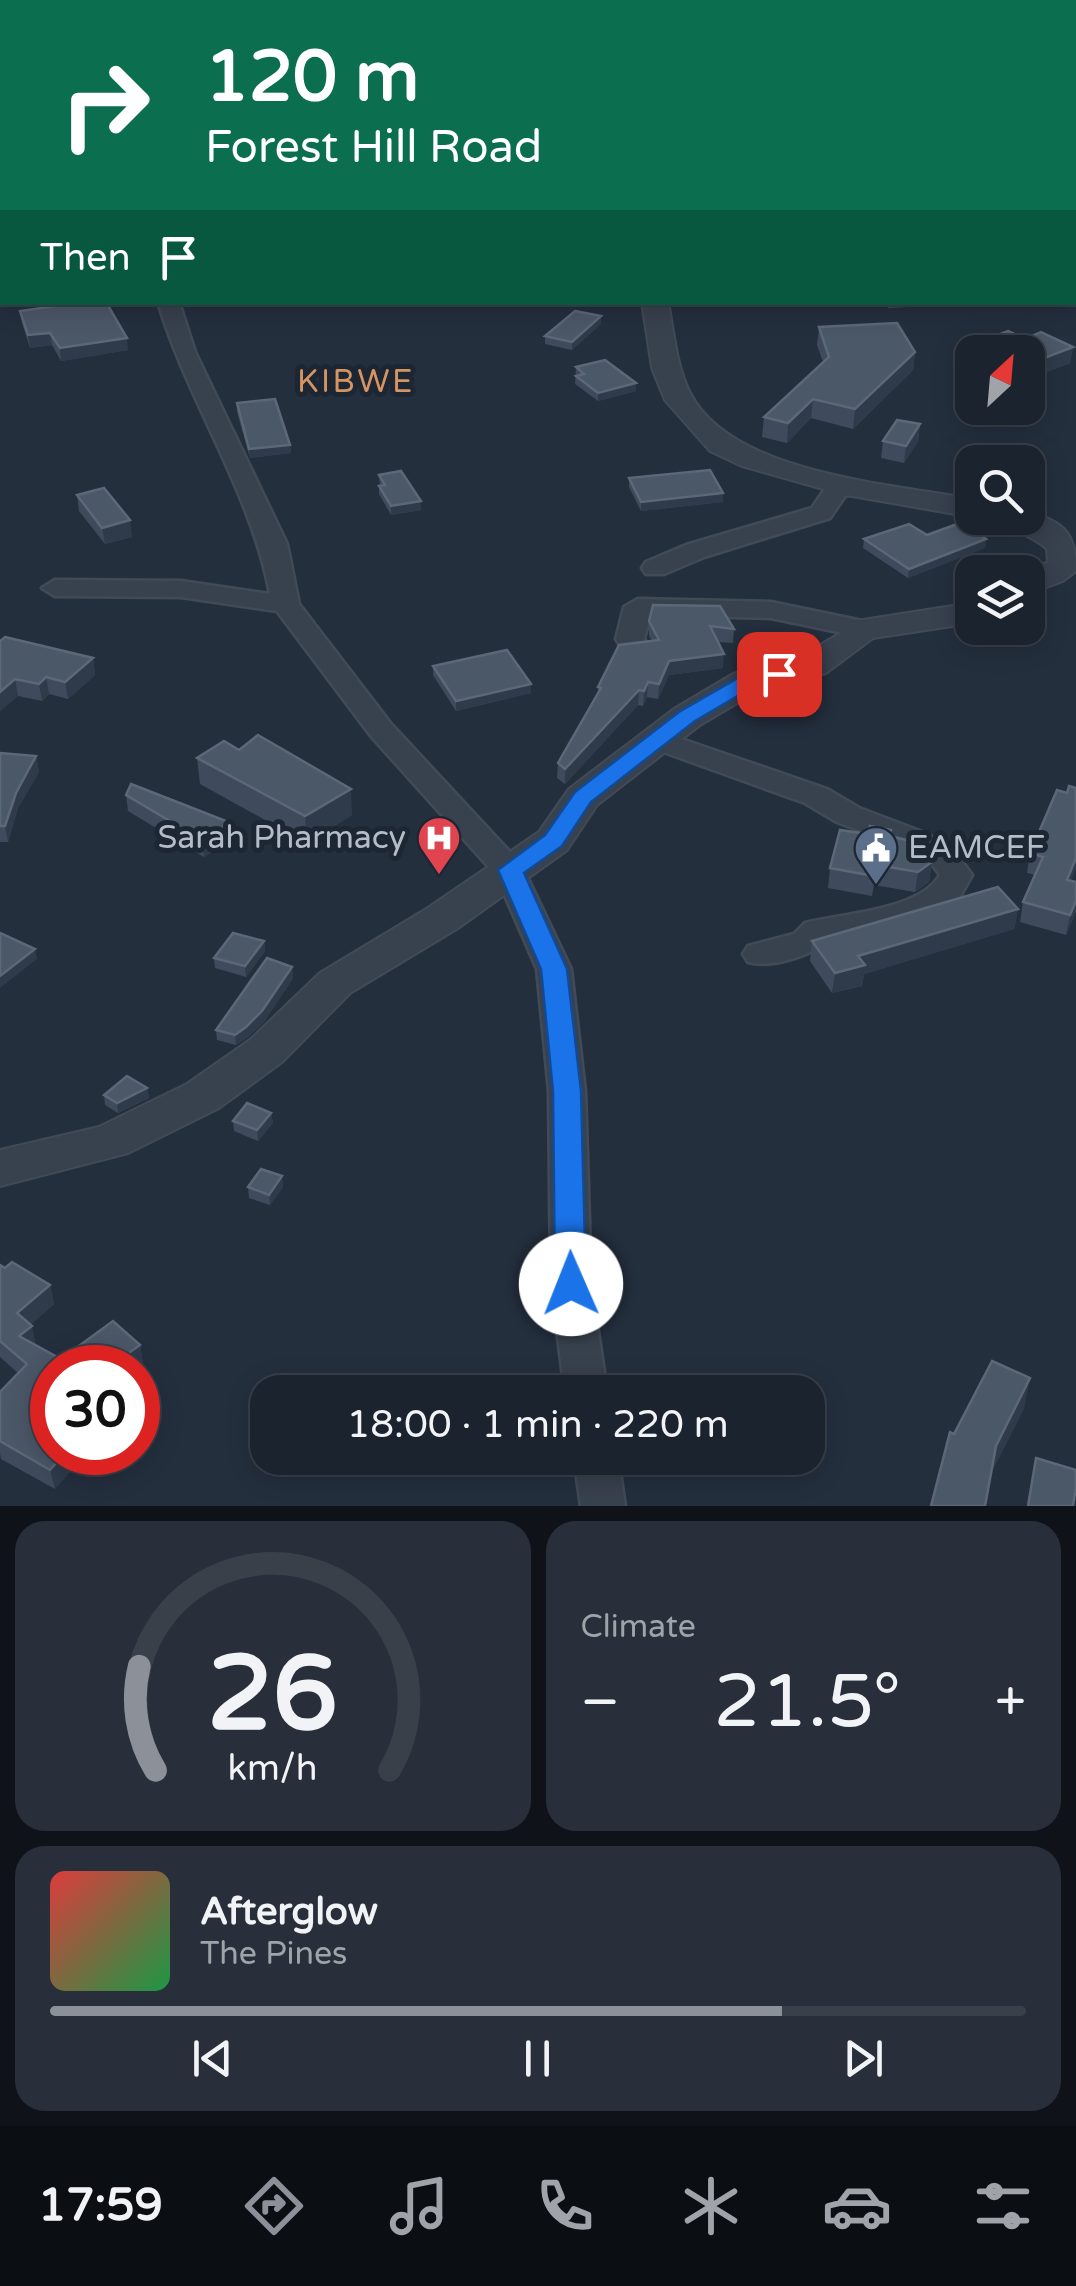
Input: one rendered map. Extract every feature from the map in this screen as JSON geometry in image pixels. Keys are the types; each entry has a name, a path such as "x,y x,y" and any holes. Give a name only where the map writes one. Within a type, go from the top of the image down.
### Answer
{"street":[{"path":"169,305 184,352 274,544 286,604 336,676 381,730 510,870 554,969 567,1091 571,1284 584,1375"},
{"path":"656,305 666,368 679,400 706,433 736,454 852,487 955,505"},
{"path":"655,568 695,551 820,513 836,491 852,487"},
{"path":"1045,530 1060,536 1068,550 1068,570"},
{"path":"56,588 164,588 286,604"},
{"path":"636,648 630,639 638,607 771,610 862,629 955,615"},
{"path":"0,1168 111,1141 203,1096 266,1051 336,983 443,918 553,840 583,797 687,717 746,682 813,665 851,641 862,629"},
{"path":"658,740 816,796 848,815 914,840 942,856 956,875 946,893 921,909 817,931 806,942 760,954"},
{"path":"598,1475 603,1506"}],"building":[{"path":"63,305 108,305 127,338 60,348 50,333 28,335 20,311"},
{"path":"575,311 601,316 572,342 545,336"},
{"path":"897,323 915,352 855,409 813,399 788,423 764,417 829,357 819,327"},
{"path":"1041,332 1073,347 1045,358 1045,335 1034,335"},
{"path":"605,360 636,383 598,393 576,376 584,374 576,367"},
{"path":"275,399 290,445 249,449 237,403"},
{"path":"897,420 920,424 906,446 883,441"},
{"path":"710,470 723,493 641,502 629,478"},
{"path":"401,471 421,501 391,506 379,486 385,485 379,475"},
{"path":"104,488 130,520 102,528 77,495"},
{"path":"909,524 927,535 955,525 955,535 980,535 986,539 909,569 864,539"},
{"path":"653,605 720,606 734,629 710,626 724,654 669,661 659,684 648,682 644,691 639,690 565,769 558,763 601,688 598,687 619,645 659,640 649,621"},
{"path":"5,637 93,658 65,682 46,677 39,684 15,679 0,692 0,641"},
{"path":"507,650 531,684 456,701 433,666"},
{"path":"258,735 351,789 305,816 197,758 224,741 239,750"},
{"path":"0,753 36,756 16,793 5,826 0,826"},
{"path":"131,784 231,823 202,840 126,795"},
{"path":"1069,786 1076,788 1076,858 1067,880 1076,882 1076,901 1070,915 1023,902 1043,857 1030,853 1057,790 1067,793"},
{"path":"870,826 891,830 890,836 931,846 932,862 918,872 877,865 874,876 830,868 840,830 868,834"},
{"path":"998,887 1018,909 858,956 865,965 835,973 812,941"},
{"path":"0,933 35,949 0,976"},
{"path":"233,933 264,941 245,966 214,958"},
{"path":"267,958 292,967 246,1027 235,1035 216,1030"},
{"path":"127,1076 147,1088 117,1103 104,1095"},
{"path":"247,1103 271,1113 257,1130 233,1121"},
{"path":"261,1169 282,1176 269,1195 248,1187"},
{"path":"12,1262 50,1285 17,1313 32,1326 19,1336 35,1345 30,1345 30,1458 0,1441 0,1392 27,1364 0,1341 0,1265 5,1268"},
{"path":"113,1321 140,1345 80,1345"},
{"path":"992,1361 1030,1378 996,1446 985,1506 931,1506 950,1432 954,1434"},
{"path":"1036,1458 1076,1470 1073,1506 1028,1506"}],"place":[{"name":"Sarah Pharmacy","path":"439,876"},
{"name":"EAMCEF","path":"876,886"}],"district":[{"name":"KIBWE","path":"356,382"}],"route":[{"path":"571,1284 567,1091 554,969 510,870 553,840 583,797 687,717 746,682 779,674"}]}
